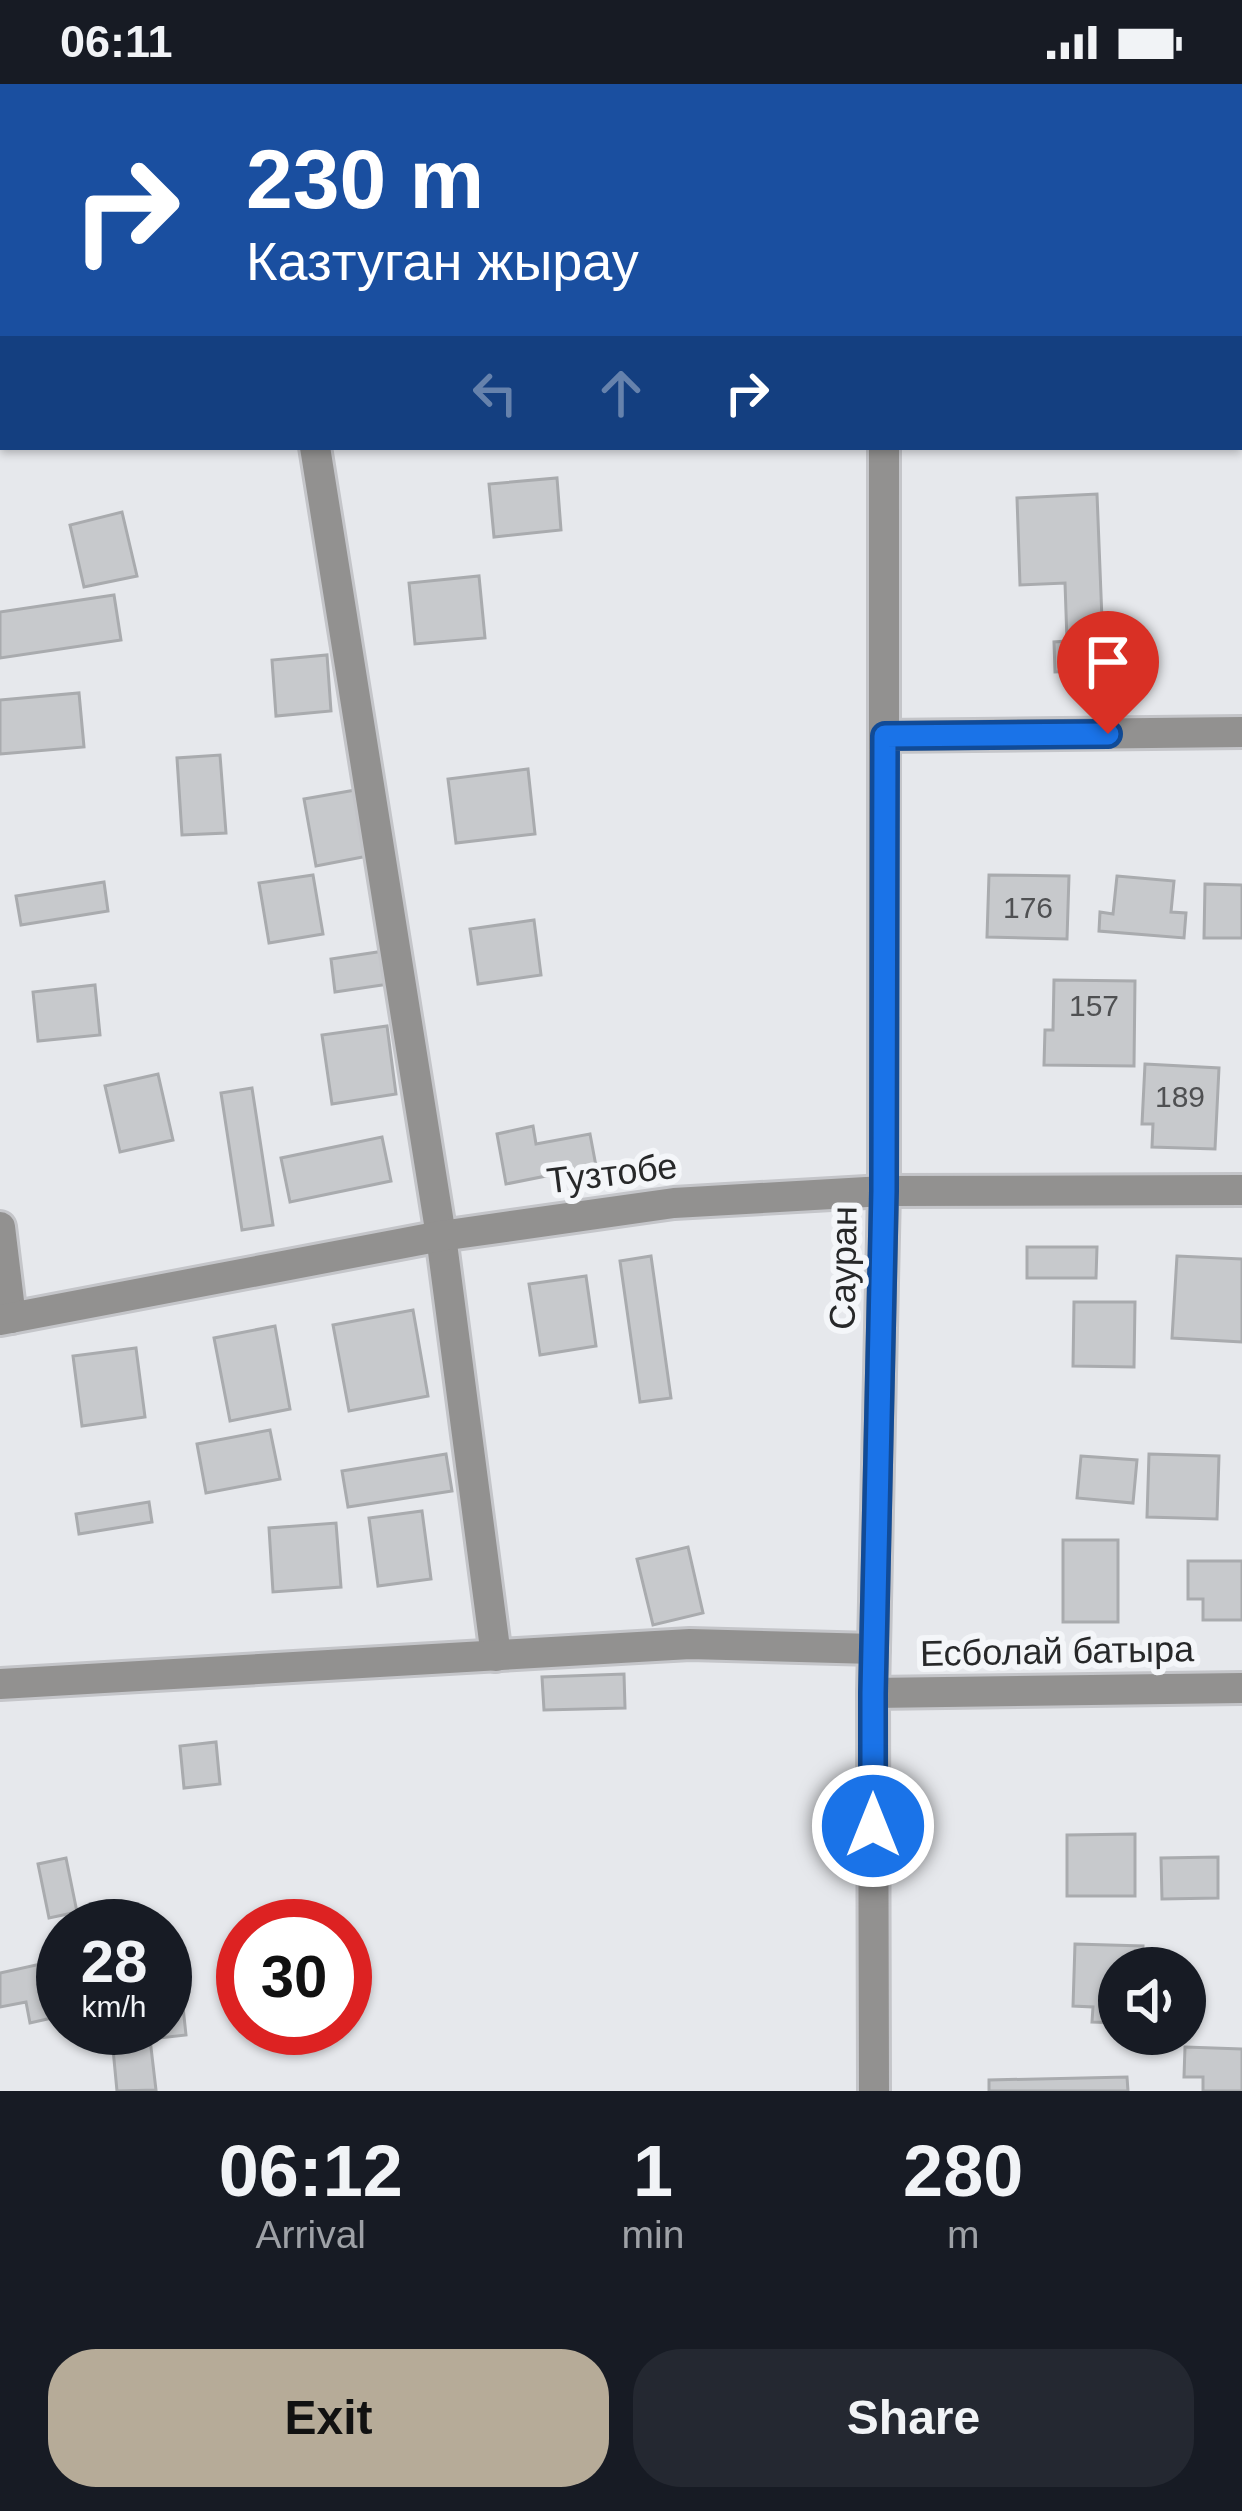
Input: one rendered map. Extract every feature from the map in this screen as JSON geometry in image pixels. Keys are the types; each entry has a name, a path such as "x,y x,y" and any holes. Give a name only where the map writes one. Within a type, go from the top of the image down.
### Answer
{"street":[{"path":"315,450 441,1236 496,1656"},
{"name":"Сауран","path":"874,2091 873,1693 884,1191 884,450"},
{"path":"885,736 1242,732"},
{"name":"Тузтобе","path":"6,1319 441,1236 674,1203 884,1191 1242,1190"},
{"path":"0,1227 6,1319"},
{"path":"0,1684 690,1644 874,1648"},
{"name":"Есболай батыра","path":"873,1693 1242,1688"}],"building":[{"path":"557,478 561,530 494,537 489,484"},
{"path":"1097,494 1104,670 1055,672 1054,642 1067,641 1065,583 1020,585 1017,498"},
{"path":"122,512 137,576 84,587 70,525"},
{"path":"479,576 485,638 415,644 409,583"},
{"path":"114,595 121,640 0,658 0,612"},
{"path":"327,655 331,711 276,716 272,660"},
{"path":"79,693 84,747 0,754 0,700"},
{"path":"220,755 226,833 182,835 177,758"},
{"path":"528,769 535,834 456,843 448,779"},
{"path":"361,789 373,855 316,866 304,799"},
{"path":"313,875 323,934 269,943 259,883"},
{"path":"989,875 1069,876 1067,939 987,937"},
{"path":"1117,876 1174,881 1171,912 1186,913 1184,938 1099,931 1100,912 1113,914"},
{"path":"104,882 108,911 21,925 16,896"},
{"path":"1205,884 1242,885 1242,938 1204,938"},
{"path":"534,920 541,975 478,984 470,929"},
{"path":"384,951 389,984 335,992 331,959"},
{"path":"1054,980 1135,981 1134,1066 1044,1065 1045,1030 1053,1030"},
{"path":"95,985 100,1035 38,1041 33,992"},
{"path":"387,1026 396,1094 332,1104 322,1035"},
{"path":"1145,1064 1219,1068 1215,1149 1152,1147 1153,1124 1142,1124"},
{"path":"158,1074 173,1140 120,1152 105,1086"},
{"path":"252,1088 273,1225 242,1230 221,1093"},
{"path":"533,1126 536,1144 590,1134 596,1166 506,1184 497,1134"},
{"path":"382,1137 391,1181 290,1202 281,1158"},
{"path":"1027,1247 1097,1247 1096,1278 1027,1278"},
{"path":"651,1256 671,1398 640,1402 620,1261"},
{"path":"1177,1256 1242,1259 1242,1342 1172,1338"},
{"path":"586,1276 596,1346 540,1355 529,1284"},
{"path":"1074,1302 1135,1302 1134,1367 1073,1366"},
{"path":"413,1310 428,1396 349,1411 333,1325"},
{"path":"275,1326 290,1409 230,1421 214,1338"},
{"path":"136,1348 145,1417 82,1426 73,1356"},
{"path":"270,1430 280,1479 206,1493 197,1444"},
{"path":"446,1454 452,1491 348,1507 342,1471"},
{"path":"1149,1454 1219,1456 1217,1519 1147,1517"},
{"path":"1081,1456 1137,1460 1133,1503 1077,1498"},
{"path":"149,1502 152,1522 79,1534 76,1514"},
{"path":"422,1511 431,1579 378,1586 369,1518"},
{"path":"336,1523 341,1587 273,1592 269,1528"},
{"path":"1063,1540 1118,1540 1118,1622 1063,1622"},
{"path":"688,1547 703,1613 653,1625 637,1559"},
{"path":"1188,1561 1242,1561 1242,1620 1203,1620 1203,1599 1188,1599"},
{"path":"624,1674 625,1708 544,1710 542,1677"},
{"path":"216,1742 220,1784 184,1788 180,1746"},
{"path":"1135,1834 1135,1896 1067,1896 1067,1835"},
{"path":"1218,1857 1218,1898 1162,1899 1161,1858"},
{"path":"66,1858 74,1899 45,1899 38,1864"},
{"path":"1075,1944 1143,1946 1098,1947 1098,2022 1092,2022 1093,2007 1073,2006"},
{"path":"36,1965 36,2022 30,2023 26,2002 0,2007 0,1973"},
{"path":"1206,2048 1242,2049 1242,2091 1203,2091 1203,2077 1184,2077 1185,2055 1206,2055"},
{"path":"114,2055 152,2055 156,2090 117,2091"},
{"path":"1127,2077 1128,2091 989,2091 989,2080"}],"route":[{"path":"873,1826 884,1191 885,736 1108,734"}]}
